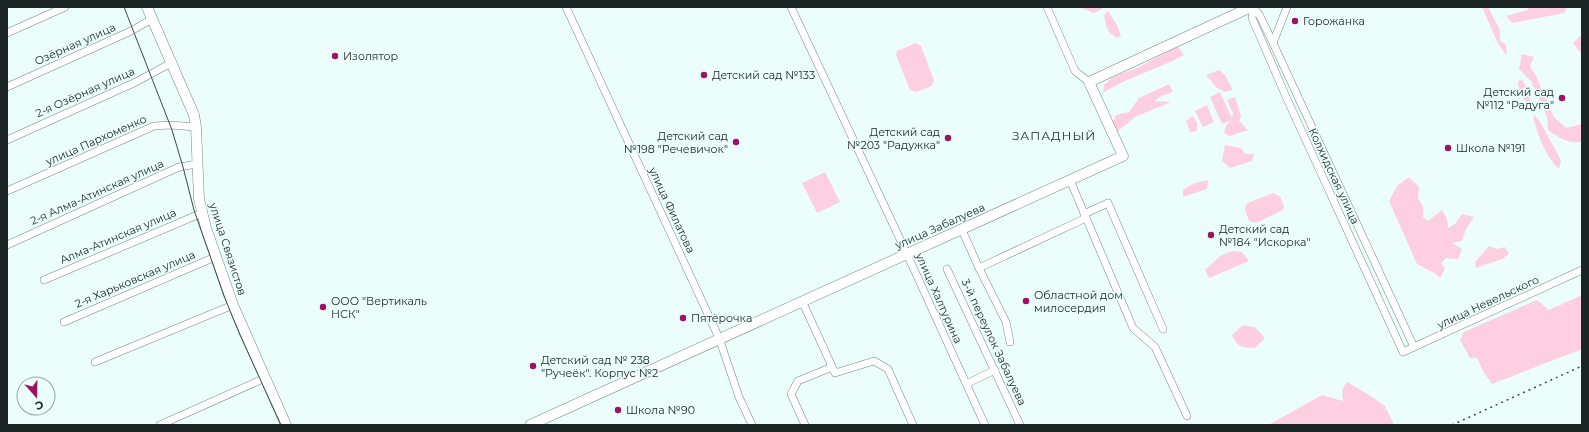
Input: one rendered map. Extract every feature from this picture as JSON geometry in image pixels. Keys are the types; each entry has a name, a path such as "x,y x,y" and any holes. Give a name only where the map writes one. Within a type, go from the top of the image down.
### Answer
{"street":[{"path":"7,33 65,7"},
{"name":"улица Связистов","path":"147,7 188,100 196,127 199,199 215,257 233,305 286,425"},
{"name":"улица Филатова","path":"566,7 719,338 739,397 752,425"},
{"name":"улица Халтурина","path":"791,7 907,254 985,425"},
{"path":"1048,7 1075,70 1088,82 1252,7"},
{"name":"Колхидская улица","path":"1252,7 1260,16 1273,43 1414,347"},
{"name":"Колхидская улица","path":"1252,7 1252,18 1287,99 1403,352"},
{"path":"1273,43 1287,7"},
{"name":"Озёрная улица","path":"7,87 131,31 152,19"},
{"name":"2-я Озёрная улица","path":"7,140 136,82 171,63"},
{"name":"улица Забалуева","path":"530,425 1123,156 1088,82"},
{"name":"улица Пархоменко","path":"7,191 154,126 170,124 196,127"},
{"name":"2-я Алма-Атинская улица","path":"7,245 179,168 197,164"},
{"path":"1070,180 1133,328 1155,347 1187,416"},
{"path":"979,268 1085,216 1108,203 1163,328"},
{"name":"Алма-Атинская улица","path":"44,280 202,213"},
{"path":"962,230 1006,322 1010,342"},
{"name":"2-я Харьковская улица","path":"64,322 215,257"},
{"name":"3-й переулок Забалуева","path":"947,269 1020,425"},
{"name":"улица Невельского","path":"1403,352 1582,270"},
{"path":"802,301 835,373 874,361 888,369 913,425"},
{"path":"95,362 233,305"},
{"path":"805,425 791,394 798,381 832,367"},
{"path":"966,384 995,370"},
{"path":"160,425 265,378"}],"shaded area":[{"path":"1079,7 1101,7 1102,9 1094,13"},
{"path":"1482,7 1488,7 1500,30 1500,41 1506,45 1507,55 1500,47"},
{"path":"1528,7 1567,7 1564,13 1512,23 1506,16 1528,10"},
{"path":"1108,11 1117,25 1121,36 1117,38 1111,34 1106,26 1104,15"},
{"path":"1580,36 1582,36 1582,54 1573,43"},
{"path":"916,43 921,46 934,80 932,86 916,92 910,90 896,55 897,51"},
{"path":"1178,47 1184,55 1123,82 1103,93 1104,85 1112,78 1139,67"},
{"path":"1522,54 1534,57 1530,66 1537,78 1554,117 1566,128 1582,124 1582,141 1568,141 1548,130 1547,117 1531,81 1519,69"},
{"path":"1219,70 1225,75 1233,90 1225,92 1217,88 1206,75"},
{"path":"1522,80 1530,92 1530,105 1523,98 1519,88 1518,81"},
{"path":"1169,84 1173,92 1161,96 1155,101 1171,102 1135,117 1118,131 1113,122 1116,115 1129,112 1139,98"},
{"path":"1220,92 1232,118 1233,113 1227,100 1235,97 1241,116 1239,121 1248,130 1230,136 1224,133 1226,125 1232,120 1222,124 1210,97"},
{"path":"1207,105 1214,122 1203,127 1195,111"},
{"path":"1533,114 1539,120 1561,160 1559,169 1550,158 1542,143 1536,128"},
{"path":"1193,116 1197,123 1197,131 1190,132 1186,121"},
{"path":"1225,145 1241,148 1245,154 1254,154 1252,161 1230,168 1222,161"},
{"path":"825,172 840,202 817,213 802,183"},
{"path":"1409,177 1419,187 1418,198 1423,206 1423,217 1428,221 1442,210 1447,219 1448,228 1455,224 1462,214 1474,217 1466,229 1462,241 1452,243 1462,249 1458,259 1446,258 1441,263 1445,269 1440,278 1436,274 1417,264 1389,201 1397,186"},
{"path":"1208,180 1207,189 1183,197 1183,190"},
{"path":"1273,193 1280,196 1284,206 1283,210 1256,223 1249,221 1245,209 1246,205"},
{"path":"1489,246 1497,249 1505,247 1509,254 1502,259 1476,268 1475,262"},
{"path":"1232,251 1242,252 1249,261 1209,278 1205,270 1220,256"},
{"path":"1582,295 1582,349 1492,384 1484,373 1477,358 1470,358 1460,340 1464,332 1537,300 1549,310"},
{"path":"1243,325 1255,327 1265,338 1255,348 1240,346 1234,339 1232,335"},
{"path":"1347,382 1385,406 1394,425 1268,425 1322,395 1343,401 1342,390"}],"tram line":[{"path":"124,7 172,130 194,210 224,296 281,425"}],"railway":[{"path":"1452,425 1582,366"}],"place":[{"name":"Горожанка","path":"1295,21"},
{"name":"Изолятор","path":"335,56"},
{"name":"Детский сад №133","path":"704,75"},
{"name":"Детский сад №112 \"Радуга\"","path":"1562,98"},
{"name":"Детский сад №203 \"Радужка\"","path":"948,138"},
{"name":"Детский сад №198 \"Речевичок\"","path":"736,142"},
{"name":"Школа №191","path":"1448,148"},
{"name":"Детский сад №184 \"Искорка\"","path":"1211,235"},
{"name":"Областной дом милосердия","path":"1026,301"},
{"name":"ООО \"Вертикаль НСК\"","path":"323,307"},
{"name":"Пятёрочка","path":"683,318"},
{"name":"Детский сад № 238 \"Ручеёк\". Корпус №2","path":"533,366"},
{"name":"Школа №90","path":"618,410"}],"district":[{"name":"ЗАПАДНЫЙ","path":"1054,135"}]}
